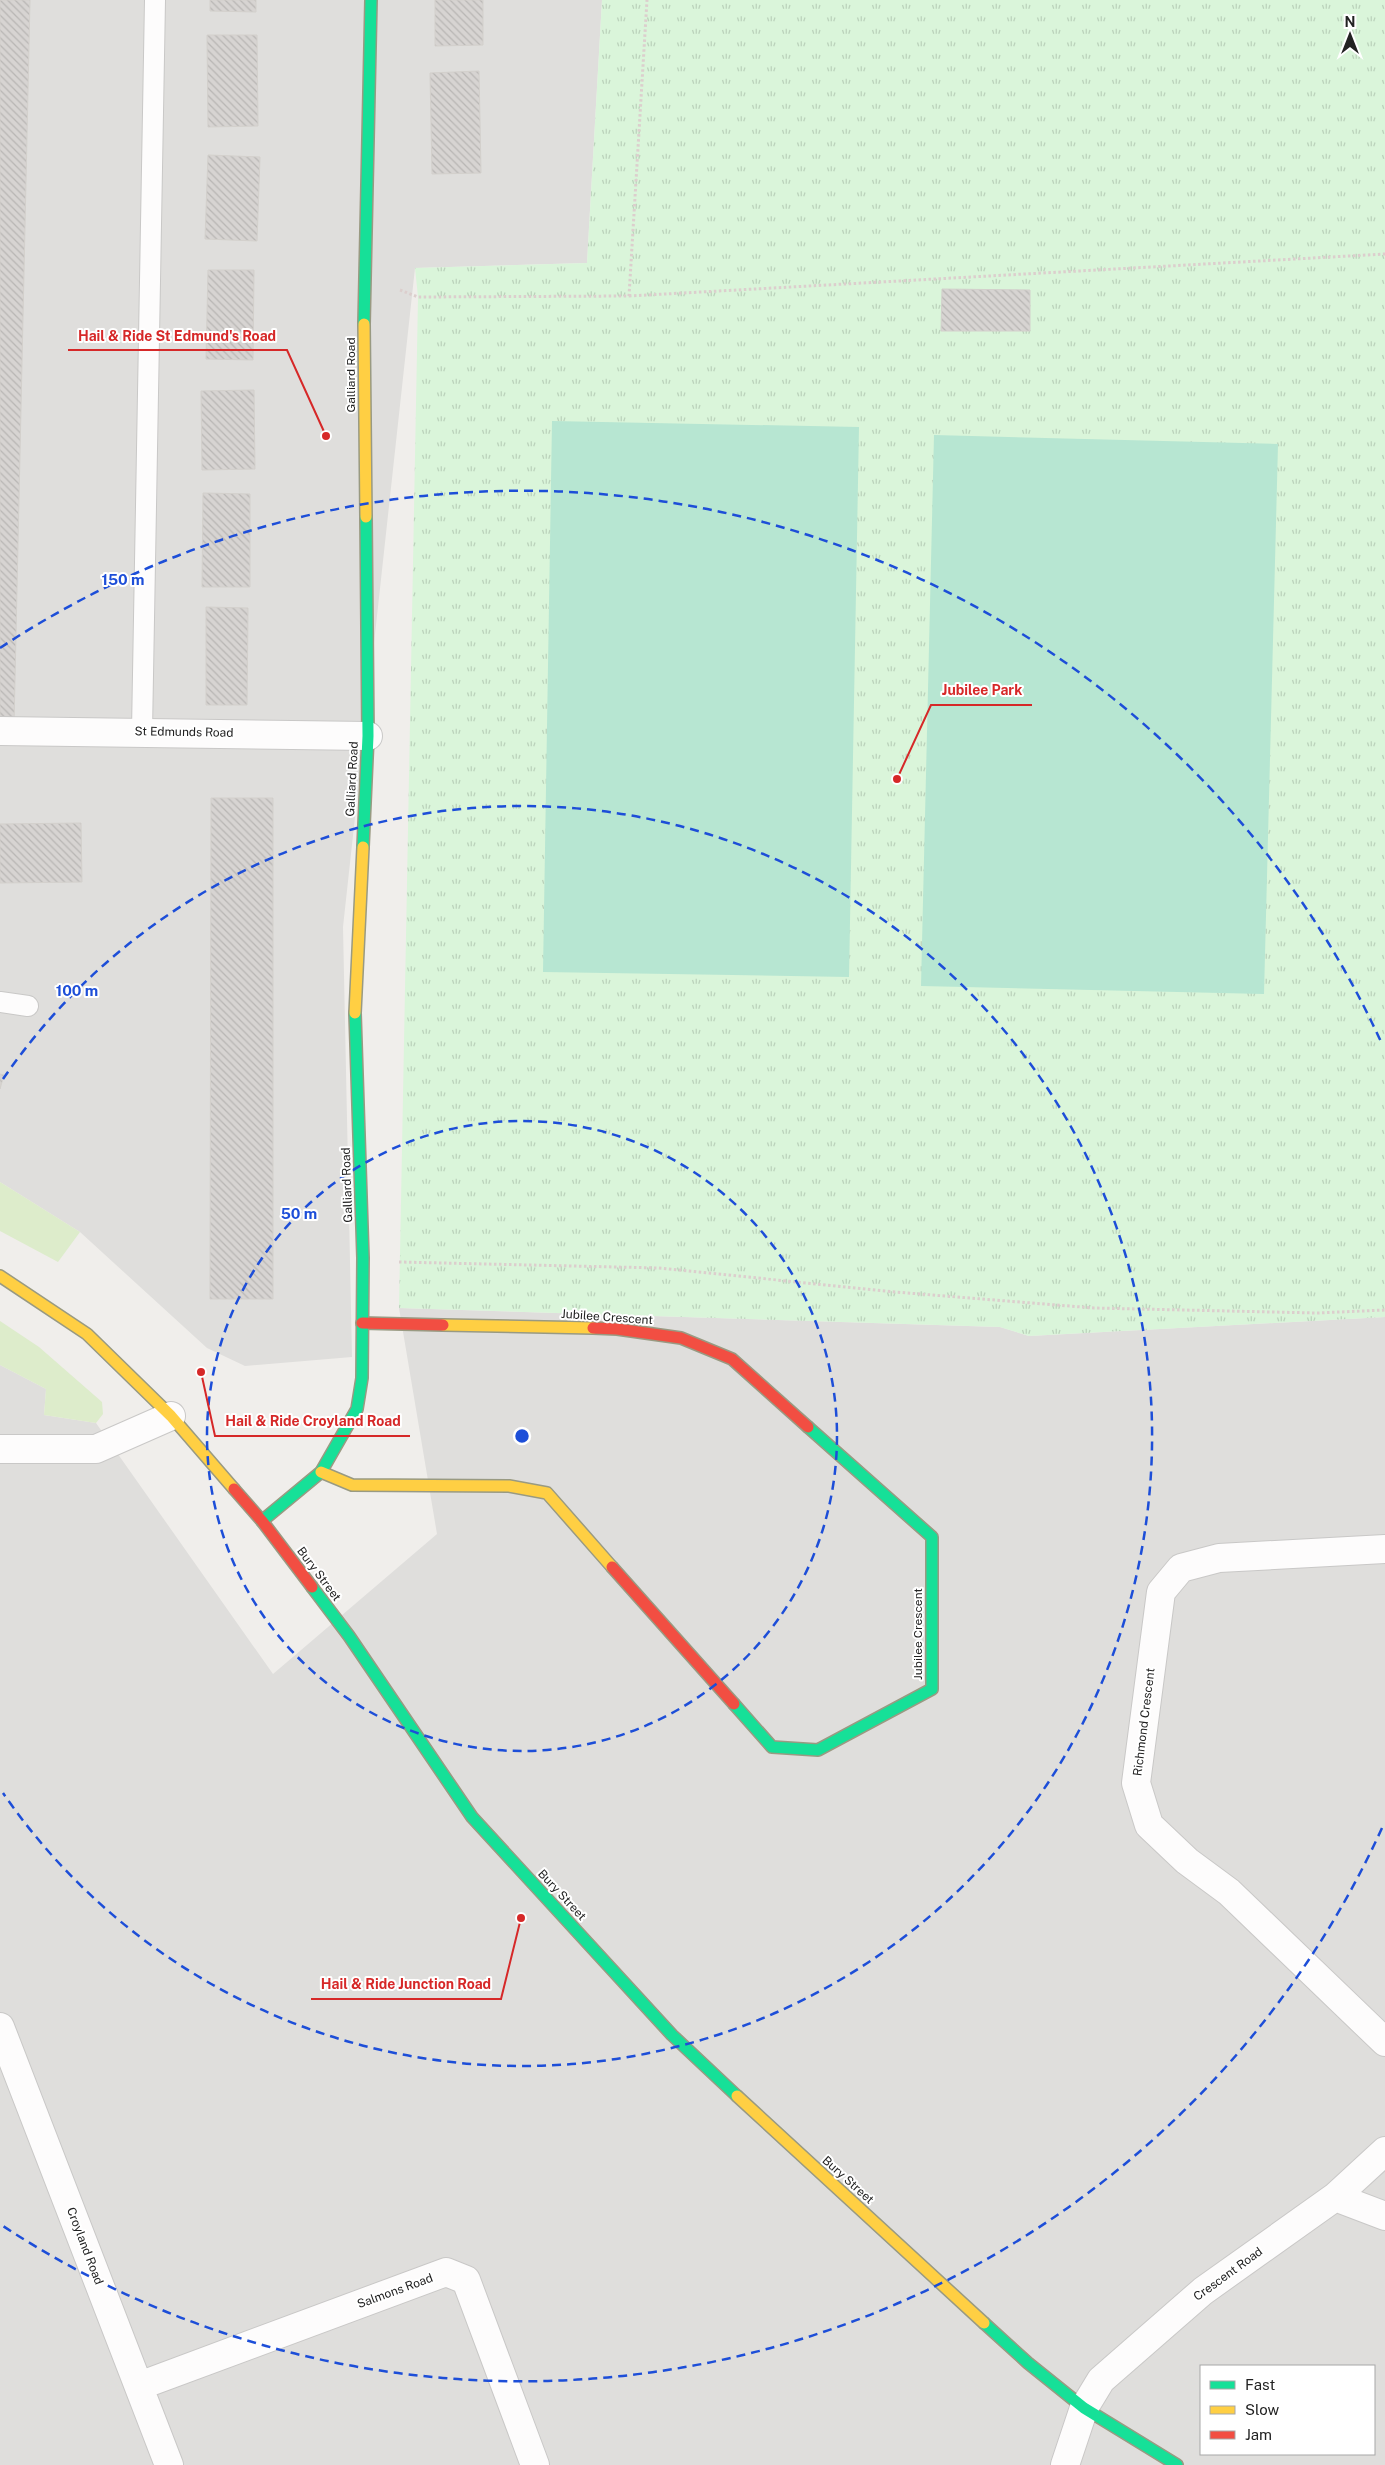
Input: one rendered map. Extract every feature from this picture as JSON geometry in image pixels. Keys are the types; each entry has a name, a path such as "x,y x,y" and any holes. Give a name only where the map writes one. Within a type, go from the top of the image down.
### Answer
{"street":[{"name":"Galliard Road","path":"262,1521 321,1472 357,1409 362,1378 363,1258 354,1024 368,736 364,277 372,0"},
{"name":"St Edmunds Road","path":"0,731 142,731 368,736"},
{"name":"Bury Street","path":"0,1276 87,1334 170,1416 262,1521 349,1636 472,1817 672,2035 970,2310 1084,2408 1177,2465"},
{"name":"Jubilee Crescent","path":"321,1472 352,1485 509,1486 547,1493 772,1747 818,1750 932,1689 932,1537 732,1359 681,1338 617,1329 362,1323"},
{"path":"0,1449 96,1449 170,1416"},
{"name":"Richmond Crescent","path":"1385,1549 1219,1558 1181,1568 1161,1592 1136,1783 1148,1825 1187,1862 1229,1892 1385,2042"},
{"name":"Croyland Road","path":"0,2027 169,2465"},
{"name":"Crescent Road","path":"1065,2465 1084,2408 1101,2380 1203,2291 1335,2197 1385,2151"},
{"path":"1335,2197 1385,2216"},
{"name":"Salmons Road","path":"139,2386 446,2272 466,2280 535,2465"}],"lane":[{"path":"142,731 155,0"},
{"path":"0,1002 28,1006"}],"path":[{"path":"629,296 648,0"},
{"path":"364,277 418,297 629,296 1385,254"},
{"path":"363,1258 400,1262 659,1268 895,1292 1094,1308 1316,1313 1385,1310"}],"shaded area":[{"path":"0,0 602,0 587,263 415,268 343,927 352,1357 245,1366 207,1348 80,1232 0,1182"},
{"path":"399,1308 1000,1327 1029,1336 1385,1317 1385,2465 0,2465 0,1365 46,1389 44,1415 96,1423 273,1674 437,1534"}],"green space":[{"path":"602,0 1385,0 1385,1317 1029,1336 1000,1327 399,1308 418,297 415,268 587,263"},
{"path":"552,421 859,427 849,977 543,972"},
{"path":"934,435 1278,444 1264,994 921,986"},
{"path":"0,1182 80,1232 58,1262 0,1231"},
{"path":"0,1321 39,1347 102,1402 103,1414 96,1423 44,1415 46,1389 0,1365"}],"building":[{"path":"0,0 30,0 14,725 0,724"},
{"path":"210,0 256,0 256,12 210,11"},
{"path":"435,0 483,0 483,45 435,46"},
{"path":"207,35 257,35 258,126 208,127"},
{"path":"479,71 481,173 432,174 430,73"},
{"path":"208,155 260,157 257,241 205,239"},
{"path":"208,270 254,270 253,360 206,359"},
{"path":"942,289 1030,290 1030,331 941,331"},
{"path":"254,390 255,469 202,470 201,391"},
{"path":"203,493 250,494 250,587 202,587"},
{"path":"206,607 248,608 247,705 206,705"},
{"path":"211,798 273,798 273,1299 210,1299"},
{"path":"81,823 82,882 0,883 0,824"},
{"path":"0,1074 4,1075 0,1089"}],"traffic: fast":[{"path":"364,324 371,0"},
{"path":"363,847 368,736 366,517"},
{"path":"262,1521 321,1472 357,1409 362,1378 363,1258 355,1013"},
{"path":"734,1704 772,1747 818,1750 932,1689 932,1537 808,1427"},
{"path":"312,1587 349,1636 472,1817 672,2035 737,2096"},
{"path":"984,2323 1028,2363 1084,2408 1177,2465"}],"traffic: slow":[{"path":"364,324 366,517"},
{"path":"355,1013 363,847"},
{"path":"0,1276 87,1334 171,1416 234,1489"},
{"path":"443,1325 593,1328"},
{"path":"321,1472 352,1485 509,1486 547,1493 612,1567"},
{"path":"737,2096 984,2323"}],"traffic: jam":[{"path":"362,1323 443,1325"},
{"path":"593,1328 617,1329 681,1338 732,1359 808,1427"},
{"path":"234,1489 262,1521 312,1587"},
{"path":"612,1567 734,1704"}],"place":[{"name":"Hail & Ride St Edmund's Road","path":"326,436"},
{"name":"Jubilee Park","path":"897,779"},
{"name":"Hail & Ride Croyland Road","path":"201,1372"},
{"name":"Hail & Ride Junction Road","path":"521,1918"}]}
